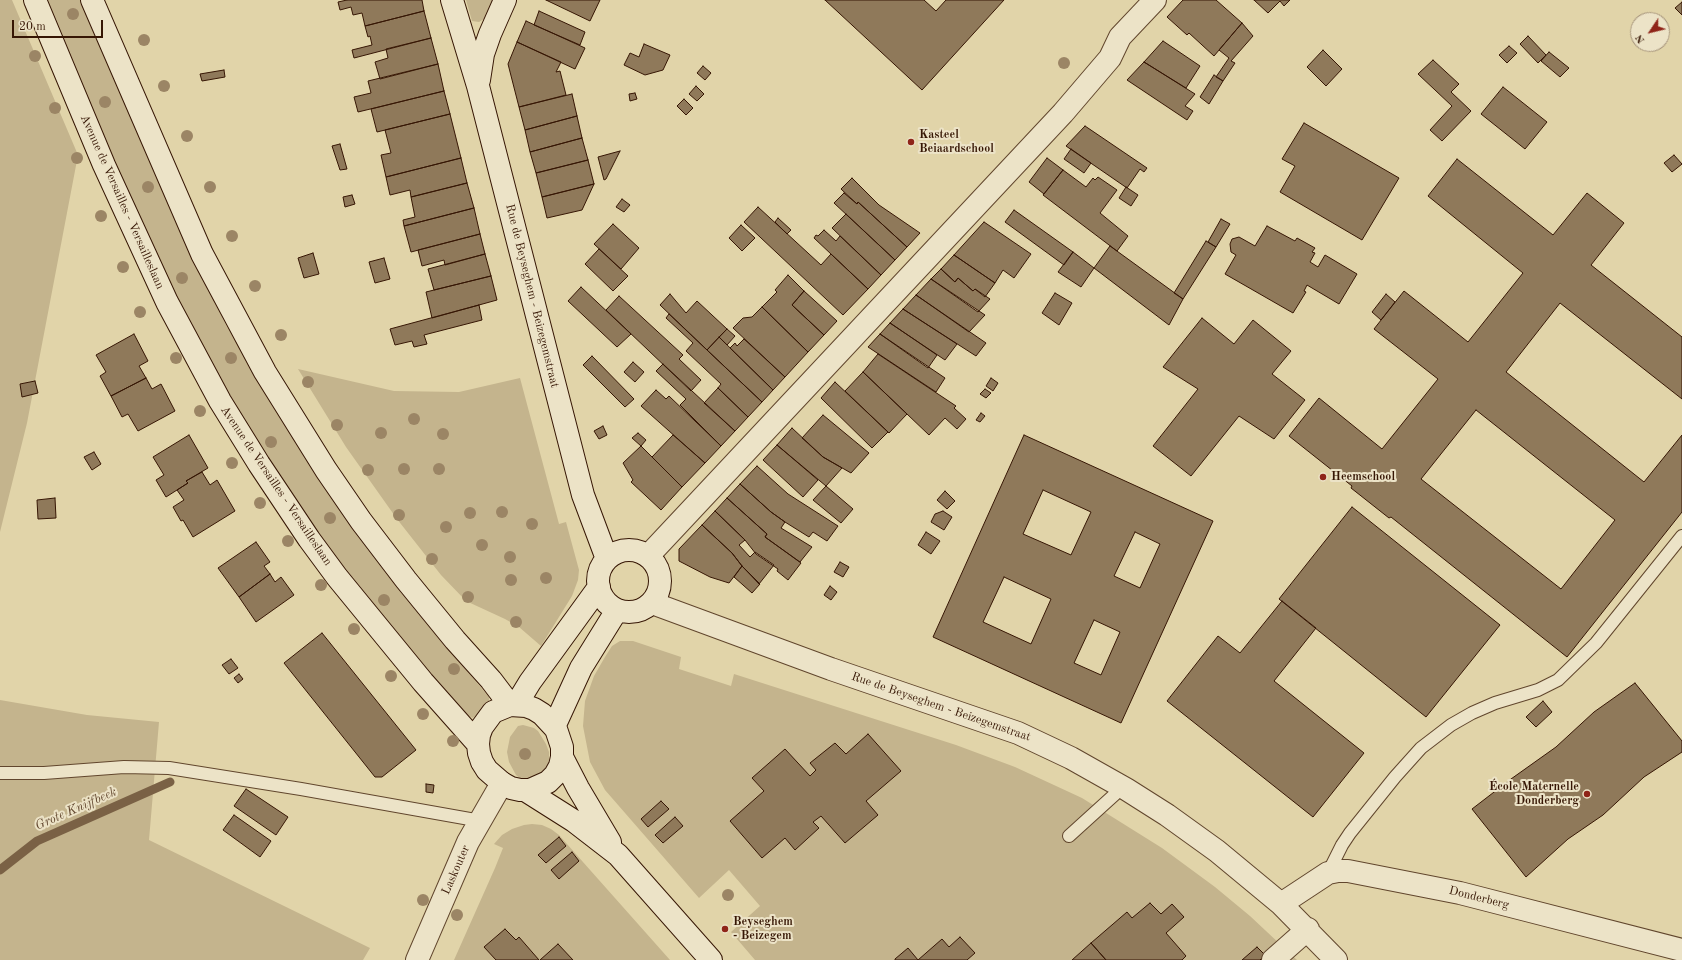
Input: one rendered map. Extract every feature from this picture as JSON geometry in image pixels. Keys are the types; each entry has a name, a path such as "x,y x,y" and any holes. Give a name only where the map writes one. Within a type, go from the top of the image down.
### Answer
{"street":[{"name":"Avenue de Versailles - Versailleslaan","path":"35,0 104,165 164,296 220,401 282,500 337,577 418,676 478,744"},
{"path":"92,0 202,254 233,315 269,378 326,470 366,527 406,580 455,640 513,705"},
{"name":"Rue de Beyseghem - Beizegemstraat","path":"452,0 478,86 583,495 607,559"},
{"path":"478,86 483,54 505,0"},
{"path":"648,556 1063,113 1110,58 1120,37 1154,0"},
{"path":"461,32 474,39 490,34"},
{"path":"627,550 634,550 648,556 658,568 660,575 659,590 652,603 632,612 617,610 605,601 599,587 600,572 607,559 620,551 627,550"},
{"path":"513,705 599,587"},
{"name":"Rue de Beyseghem - Beizegemstraat","path":"652,603 831,669 1018,732 1071,758 1123,787 1167,815 1217,851 1281,904 1308,929 1336,960"},
{"path":"554,727 581,668 617,610"},
{"path":"513,705 534,709 542,714 554,727 560,738 562,757 560,766 548,782 539,787 524,790 510,788 488,770 482,762 478,744 478,735 487,719 493,712 513,705"},
{"path":"562,757 586,802 618,855 711,960"},
{"name":"Laskouter","path":"417,960 468,842 502,783"},
{"path":"524,790 574,821 618,855"},
{"name":"Donderberg","path":"1281,904 1328,873 1348,871 1460,893 1682,950"},
{"path":"1273,960 1308,929"}],"lane":[{"path":"1328,873 1342,845 1357,823 1421,748 1451,725 1472,713 1495,703 1538,690 1558,680 1596,643 1682,536"},
{"path":"0,773 44,773 124,767 169,768 301,789 480,821"},
{"path":"1069,836 1123,787"}],"shaded area":[{"path":"0,0 12,0 78,155 27,423 0,532"},
{"path":"45,0 80,0 179,230 226,325 282,421 344,516 427,624 489,697 487,706 473,718 464,714 353,581 305,516 274,470 236,407 173,289 148,238"},
{"path":"466,0 493,0 484,19 479,22 472,21"},
{"path":"298,369 394,391 459,392 520,378 559,524 566,522 579,570 578,580 572,596 541,646 519,627 466,601 441,575 397,519 346,447"},
{"path":"620,641 633,641 681,657 679,669 731,686 734,674 956,745 1015,767 1082,798 1162,848 1215,887 1250,916 1297,960 755,960 731,932 760,906 729,870 699,898 605,790 590,762 583,726 585,701 594,676 605,657 612,646"},
{"path":"0,700 87,715 159,722 149,840 370,948 363,960 0,960"},
{"path":"523,725 534,728 538,731 546,744 549,752 549,763 544,776 522,780 516,775 509,762 507,752 510,737 518,726"},
{"path":"532,824 542,825 559,835 670,960 454,960 503,848 494,844 502,835 512,829"}],"building":[{"path":"347,0 422,0 424,11 365,26 362,13 353,15 351,7 340,10 338,2"},
{"path":"546,0 600,0 590,21"},
{"path":"825,0 924,0 936,11 946,0 1004,0 922,90"},
{"path":"1183,0 1216,0 1242,23 1214,56 1189,33 1187,35 1167,17"},
{"path":"1254,0 1290,0 1284,6 1280,1 1268,13"},
{"path":"1682,2 1682,15 1675,8"},
{"path":"424,11 431,38 354,58 352,50 372,45 370,36 368,37 365,26"},
{"path":"539,11 585,32 580,45 534,25"},
{"path":"526,21 585,48 575,69 517,42"},
{"path":"1242,23 1253,36 1231,61 1235,63 1223,81 1216,77 1229,58 1219,50"},
{"path":"1528,36 1546,55 1538,63 1520,44"},
{"path":"431,38 438,64 380,79 375,62 388,58 386,49"},
{"path":"1163,41 1200,66 1186,88 1144,62"},
{"path":"517,42 561,62 556,72 560,71 566,95 519,107 508,64"},
{"path":"644,44 670,55 663,70 645,75 624,65 630,53 639,57"},
{"path":"1509,46 1517,53 1507,63 1499,55"},
{"path":"1323,50 1342,69 1326,86 1307,67"},
{"path":"1549,52 1569,68 1560,77 1541,61"},
{"path":"1433,60 1459,84 1451,92 1471,111 1442,141 1430,130 1452,106 1418,74"},
{"path":"1144,62 1195,94 1185,106 1193,111 1187,120 1127,80"},
{"path":"438,64 444,91 358,112 354,97 371,93 368,81"},
{"path":"703,66 711,73 705,80 697,73"},
{"path":"224,70 225,77 202,81 200,74"},
{"path":"1214,75 1223,81 1209,104 1200,97"},
{"path":"696,86 704,94 697,101 689,94"},
{"path":"1503,87 1547,122 1525,149 1481,114"},
{"path":"444,91 450,114 377,132 371,109"},
{"path":"635,93 637,99 630,101 629,94"},
{"path":"572,94 577,116 525,130 519,107"},
{"path":"684,99 693,108 686,115 677,106"},
{"path":"450,114 461,158 386,177 381,155 391,153 385,130"},
{"path":"577,116 582,138 530,152 525,130"},
{"path":"1304,123 1399,178 1362,240 1280,192 1295,166 1282,159"},
{"path":"1085,126 1147,168 1144,172 1140,169 1127,188 1066,146"},
{"path":"582,138 588,160 536,173 530,152"},
{"path":"340,144 347,169 340,170 332,146"},
{"path":"1071,149 1091,163 1084,173 1064,159"},
{"path":"620,151 606,179 604,180 598,157"},
{"path":"1674,155 1682,164 1672,172 1664,163"},
{"path":"461,158 467,183 411,197 410,190 390,195 386,177"},
{"path":"1047,158 1063,170 1044,194 1029,182"},
{"path":"1457,159 1553,235 1587,193 1624,223 1591,265 1682,337 1682,399 1560,303 1506,372 1644,482 1682,435 1682,512 1567,657 1391,517 1389,518 1351,488 1352,486 1289,436 1319,398 1382,449 1438,379 1374,329 1404,291 1468,342 1523,273 1428,196","holes":["1476,410 1615,520 1561,589 1421,479"]},
{"path":"588,160 594,184 542,197 536,173"},
{"path":"1063,170 1086,187 1093,178 1095,180 1098,177 1117,190 1100,213 1128,236 1117,251 1043,195"},
{"path":"852,178 879,205 920,233 907,247 858,202 857,204 841,189"},
{"path":"467,183 474,208 404,226 403,220 415,217 411,197"},
{"path":"594,184 582,210 547,218 542,197"},
{"path":"1126,187 1138,195 1131,206 1119,198"},
{"path":"844,193 857,204 858,202 907,247 895,260 834,203"},
{"path":"352,195 355,204 345,207 343,197"},
{"path":"622,199 630,205 624,212 616,207"},
{"path":"758,207 821,265 831,254 868,289 843,315 744,222"},
{"path":"474,208 480,234 411,252 404,226"},
{"path":"1014,210 1073,252 1064,265 1005,222"},
{"path":"846,214 895,260 881,275 832,228"},
{"path":"778,218 791,230 787,234 775,222"},
{"path":"1221,219 1230,224 1216,247 1208,242"},
{"path":"984,222 1031,254 1014,278 1003,270 995,283 954,255"},
{"path":"613,224 639,248 621,269 594,244"},
{"path":"741,225 755,238 742,251 729,238"},
{"path":"1267,226 1295,241 1297,238 1315,248 1312,252 1315,253 1310,262 1318,267 1325,255 1357,274 1339,304 1307,285 1304,291 1306,292 1293,313 1225,274 1236,255 1231,252 1230,244 1232,239 1239,237 1255,246"},
{"path":"824,230 836,241 840,236 881,275 868,289 814,238"},
{"path":"480,234 485,254 445,265 444,260 422,266 418,250"},
{"path":"1206,241 1216,247 1183,299 1174,293"},
{"path":"1110,246 1183,299 1169,325 1094,268"},
{"path":"599,249 628,276 613,291 585,264"},
{"path":"1073,252 1094,268 1081,287 1058,272"},
{"path":"313,253 319,274 304,278 298,258"},
{"path":"485,254 491,276 434,290 428,269"},
{"path":"954,255 995,283 985,297 975,289 973,291 958,278 955,282 941,269"},
{"path":"384,258 390,279 375,283 369,262"},
{"path":"941,269 955,282 958,278 973,291 975,289 990,299 978,312 931,279"},
{"path":"788,275 804,291 792,305 824,335 808,352 762,307 777,292 775,290"},
{"path":"491,276 497,300 432,318 426,292"},
{"path":"931,279 985,315 969,332 916,295"},
{"path":"581,287 631,334 617,347 568,301"},
{"path":"804,291 837,321 824,335 792,305"},
{"path":"1055,293 1072,303 1059,325 1042,313"},
{"path":"670,294 686,313 697,301 727,329 707,350 660,305"},
{"path":"1386,294 1395,302 1381,320 1372,312"},
{"path":"916,295 986,343 976,356 903,309"},
{"path":"619,296 683,355 679,359 701,380 691,391 606,310"},
{"path":"479,305 482,320 424,335 427,344 414,347 412,341 395,345 390,329"},
{"path":"762,307 808,352 785,377 733,328 743,318 752,317"},
{"path":"903,309 957,344 945,360 890,323"},
{"path":"669,314 762,402 748,417 718,388 721,384 686,351 693,343 666,318"},
{"path":"1202,318 1234,344 1253,320 1291,351 1272,374 1305,400 1274,439 1239,416 1191,476 1153,446 1198,389 1163,367"},
{"path":"890,323 937,355 928,368 880,334"},
{"path":"727,329 735,336 727,345 719,337"},
{"path":"134,334 148,361 139,366 146,378 111,396 100,376 106,372 96,355"},
{"path":"880,334 945,378 936,392 868,347"},
{"path":"719,337 773,390 762,402 707,350"},
{"path":"744,339 785,377 773,390 730,348 735,343 737,346"},
{"path":"878,354 956,406 954,408 966,419 957,429 945,418 929,435 863,372"},
{"path":"592,356 634,399 625,407 583,365"},
{"path":"633,362 644,372 635,382 624,372"},
{"path":"663,364 735,431 721,446 680,405 686,399 656,371"},
{"path":"863,372 907,414 889,433 845,391"},
{"path":"146,378 152,389 161,384 175,411 138,431 128,414 122,417 111,396"},
{"path":"991,378 998,383 993,391 986,386"},
{"path":"35,381 38,393 22,397 20,384"},
{"path":"835,382 888,432 872,448 821,398"},
{"path":"718,388 748,417 735,431 704,403"},
{"path":"985,389 991,393 986,398 980,394"},
{"path":"656,390 666,399 669,396 721,446 705,463 641,406"},
{"path":"981,413 985,416 980,422 976,420"},
{"path":"823,415 869,453 851,473 823,457 802,438"},
{"path":"603,426 607,435 599,439 594,431"},
{"path":"792,428 823,457 842,468 826,486 777,445"},
{"path":"638,433 646,440 641,446 632,438"},
{"path":"189,435 208,468 186,481 188,483 166,497 156,480 164,475 153,457"},
{"path":"673,435 705,463 682,487 652,457"},
{"path":"1024,435 1213,521 1121,723 933,637","holes":["1043,490 1091,512 1071,555 1023,534","1135,532 1160,544 1140,588 1114,576","1004,577 1051,599 1031,644 983,622","1094,620 1120,632 1101,675 1074,663"]},
{"path":"777,445 818,480 803,497 763,460"},
{"path":"641,446 682,487 661,510 631,482 633,480 623,463"},
{"path":"94,452 101,464 92,470 84,457"},
{"path":"757,466 788,494 838,526 827,541 813,532 809,537 785,522 771,512 740,484"},
{"path":"202,472 210,485 217,480 235,511 193,537 173,507 184,500 177,490 188,483 186,481"},
{"path":"740,484 771,512 785,522 781,528 812,547 800,562 765,537 767,534 727,498"},
{"path":"826,486 853,509 841,523 813,500"},
{"path":"945,491 955,501 947,509 937,500"},
{"path":"55,498 56,518 38,519 37,500"},
{"path":"727,498 767,534 765,537 801,563 788,580 777,571 778,569 756,554 745,540 715,511"},
{"path":"1352,507 1500,625 1426,717 1279,599"},
{"path":"715,511 745,540 739,545 750,557 755,552 774,565 759,584 732,553 702,525"},
{"path":"943,511 952,517 944,530 931,522 935,514"},
{"path":"702,525 732,553 742,566 729,583 710,577 679,561 679,549"},
{"path":"926,532 940,541 931,554 918,545"},
{"path":"256,542 270,562 264,566 270,574 239,597 218,568"},
{"path":"840,562 849,567 843,577 834,572"},
{"path":"742,566 760,584 752,593 734,577"},
{"path":"270,574 275,582 281,577 294,595 256,622 239,597"},
{"path":"830,586 837,592 831,600 824,595"},
{"path":"1282,601 1316,628 1274,681 1364,753 1313,817 1167,701 1218,636 1240,653"},
{"path":"322,633 416,750 382,777 375,777 284,663"},
{"path":"231,659 238,668 229,674 222,665"},
{"path":"239,674 243,679 238,683 234,678"},
{"name":"École Maternelle Donderberg","path":"1635,683 1682,741 1682,752 1644,777 1603,815 1568,839 1526,877 1472,809 1556,747 1594,712"},
{"path":"1543,701 1552,712 1536,727 1526,717"},
{"path":"868,734 901,771 866,801 878,815 845,843 821,816 813,822 819,828 795,850 785,838 762,858 730,821 764,791 752,778 785,749 810,776 816,770 810,763 835,743 846,754"},
{"path":"426,784 434,785 433,793 426,792"},
{"path":"246,789 288,817 276,835 234,806"},
{"path":"661,801 669,809 648,827 641,819"},
{"path":"234,815 271,841 260,857 223,830"},
{"path":"675,817 683,826 663,843 655,835"},
{"path":"559,837 566,846 546,863 538,855"},
{"path":"572,852 579,861 559,879 551,870"},
{"path":"1150,903 1161,914 1172,904 1184,917 1166,933 1186,956 1182,960 1106,960 1091,943 1127,912 1132,918"},
{"path":"505,929 516,940 519,937 539,960 496,960 484,947"},
{"path":"960,937 975,953 967,960 918,960 942,939 949,947"},
{"path":"1091,943 1106,960 1072,960"},
{"path":"558,944 573,960 540,960"},
{"path":"1257,947 1265,955 1260,960 1242,960"},
{"path":"908,948 918,960 895,960 895,959"}],"waterway":[{"name":"Grote Knijfbeek","path":"0,870 37,841 170,782"}],"place":[{"name":"Kasteel Beiaardschool","path":"911,142"},
{"name":"Heemschool","path":"1323,477"},
{"name":"École Maternelle Donderberg","path":"1587,794"},
{"name":"Beyseghem - Beizegem","path":"725,929"}]}
